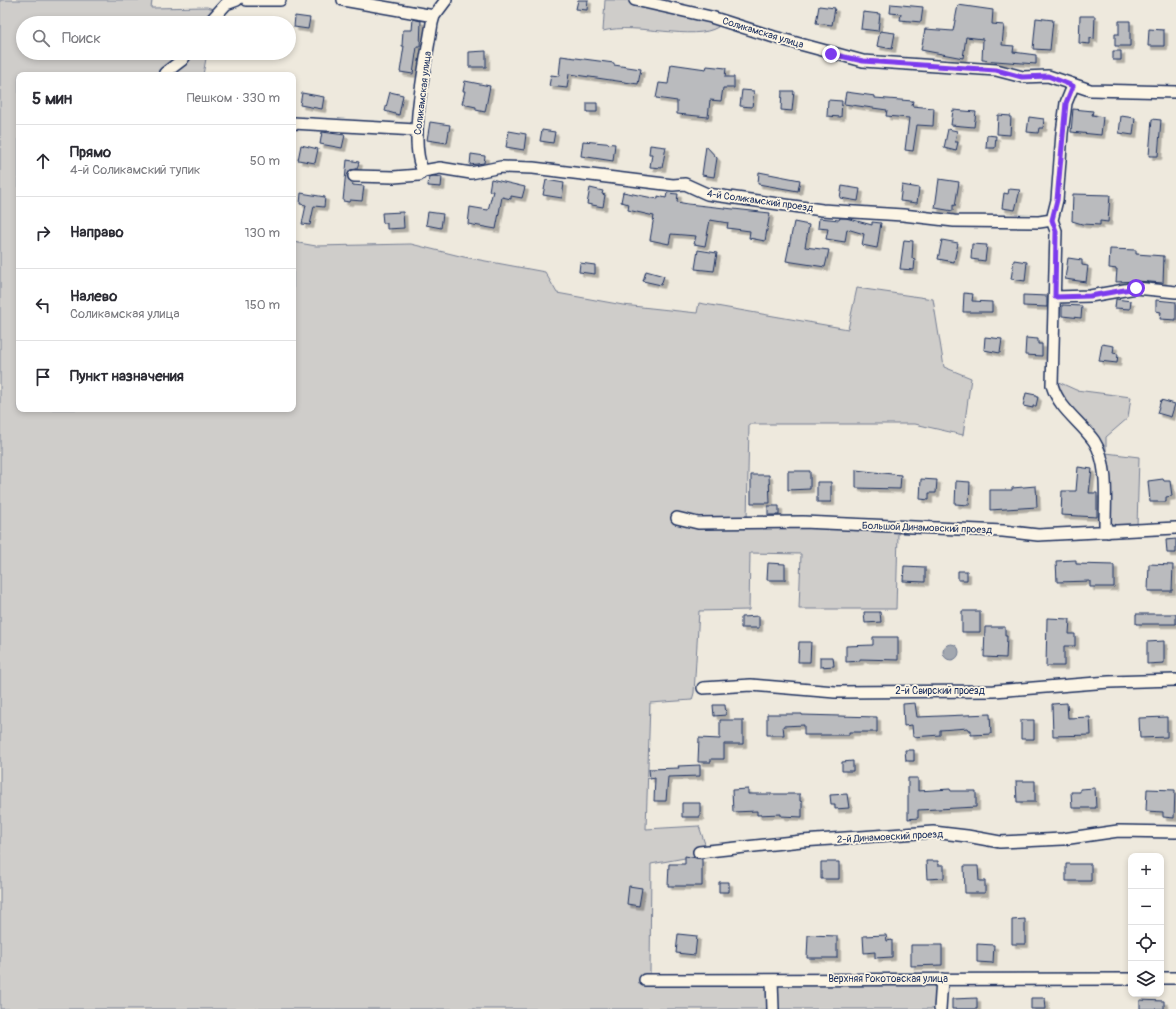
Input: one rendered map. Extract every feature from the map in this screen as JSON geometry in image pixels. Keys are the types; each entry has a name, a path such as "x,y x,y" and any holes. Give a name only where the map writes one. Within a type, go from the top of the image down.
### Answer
{"street":[{"path":"215,16 226,4 237,0"},
{"path":"247,0 280,0"},
{"path":"343,0 434,16"},
{"name":"Соликамская улица","path":"424,170 419,162 416,130 434,16 446,0"},
{"name":"Соликамская улица","path":"635,0 711,17 774,37 863,61 996,70 1022,77 1048,76 1073,86 1090,90 1176,92"},
{"path":"168,72 182,60"},
{"path":"1073,86 1066,103 1057,200 1052,220 1056,231 1052,385 1060,403 1094,441 1100,454 1104,470 1105,525 1108,532"},
{"path":"296,123 416,130"},
{"name":"4-й Соликамский проезд","path":"354,176 400,177 419,175 424,170 440,168 471,173 501,167 533,168 657,183 685,184 706,194 822,210 903,215 954,221 1039,222 1052,220"},
{"path":"1055,297 1090,296 1136,288 1176,292"},
{"name":"Большой Динамовский проезд","path":"677,518 698,523 803,522 1002,531 1038,535 1176,528"},
{"name":"2-й Свирский проезд","path":"703,688 751,685 835,692 994,691 1108,682 1176,680"},
{"name":"2-й Динамовский проезд","path":"699,852 802,841 925,833 967,836 1000,842 1063,839 1118,831 1176,832"},
{"path":"1164,978 1176,978"},
{"path":"940,1009 942,979"},
{"name":"Верхняя Рокотовская улица","path":"645,980 1128,979"},
{"path":"772,980 773,1009"}],"shaded area":[{"path":"0,0 152,0 151,8 207,7 226,13 224,16 16,16 16,60 206,60 204,72 16,72 16,412 296,412 296,243 316,246 411,244 464,257 545,272 557,293 623,305 697,313 699,303 848,329 857,288 933,299 944,367 971,378 963,435 915,424 749,424 747,521 900,523 898,534 896,609 799,609 801,554 750,553 749,610 699,611 694,693 692,700 650,703 646,829 699,826 706,847 702,855 651,864 650,974 943,977 943,1009 0,1009"},
{"path":"605,0 630,0 718,22 718,27 708,31 695,33 632,29 603,31"},
{"path":"1054,380 1076,390 1131,397 1128,418 1106,437 1106,453 1139,457 1137,526 1119,527 1109,521 1106,470 1066,407"},
{"path":"951,644 958,649 959,652 954,659 951,660 944,655 943,652 948,645"}],"building":[{"path":"578,0 588,0 587,10 576,9"},
{"path":"891,4 923,7 921,22 900,20 901,14 890,13"},
{"path":"958,5 993,10 992,24 1004,25 1002,45 1014,46 1013,52 1036,55 1036,64 982,60 983,39 966,37 963,58 921,50 925,29 953,31"},
{"path":"819,6 835,8 832,25 816,23"},
{"path":"863,12 880,14 878,31 861,29"},
{"path":"296,16 310,18 308,29 296,27"},
{"path":"1080,16 1095,16 1094,39 1090,38 1090,44 1079,43"},
{"path":"1036,18 1053,20 1050,50 1033,49"},
{"path":"413,19 421,21 420,47 417,47 413,74 400,72 404,46 402,46 403,30 412,30"},
{"path":"1119,21 1130,21 1130,46 1115,46 1115,34 1119,34"},
{"path":"1149,29 1164,30 1164,46 1148,46"},
{"path":"880,31 895,33 892,49 877,46"},
{"path":"486,51 486,67 469,67 469,52"},
{"path":"1113,51 1121,51 1121,60 1113,60"},
{"path":"561,56 614,63 614,65 641,69 638,84 569,74 567,88 549,86 551,75 559,76"},
{"path":"671,64 706,69 707,66 726,68 725,77 734,77 734,88 723,88 721,101 710,100 708,117 677,114 677,101 656,98 659,83 668,84"},
{"path":"465,81 490,86 485,112 476,110 476,107 462,104 465,91 463,91"},
{"path":"742,90 754,91 752,107 740,106"},
{"path":"782,91 794,91 792,111 781,110"},
{"path":"390,92 403,95 399,115 385,111"},
{"path":"846,92 875,96 875,98 913,101 912,106 934,108 933,126 917,125 913,151 905,150 909,118 886,116 887,110 844,104"},
{"path":"302,93 324,97 322,109 300,105"},
{"path":"828,100 842,101 841,117 827,116"},
{"path":"587,103 597,103 597,112 587,112"},
{"path":"1073,109 1093,111 1092,115 1103,117 1101,135 1071,132"},
{"path":"953,110 976,112 974,127 951,125"},
{"path":"998,115 1011,116 1010,135 997,134"},
{"path":"1121,116 1135,118 1133,135 1119,133"},
{"path":"1029,117 1044,119 1043,128 1039,128 1038,133 1027,132"},
{"path":"1152,119 1161,120 1158,156 1149,156"},
{"path":"430,122 450,125 447,143 427,140"},
{"path":"948,129 957,131 955,142 958,142 956,151 944,148"},
{"path":"542,130 555,132 553,143 540,141"},
{"path":"509,131 526,134 524,150 506,147"},
{"path":"322,132 345,135 342,148 320,144"},
{"path":"987,135 996,136 995,148 986,148"},
{"path":"583,141 615,144 613,161 581,156"},
{"path":"301,145 318,149 315,163 298,160"},
{"path":"650,145 666,147 662,168 650,167 652,154 649,154"},
{"path":"706,146 717,158 714,177 702,175"},
{"path":"471,154 485,156 484,163 470,165"},
{"path":"347,160 359,162 357,169 350,170 347,176 353,185 364,186 362,201 343,201"},
{"path":"759,172 800,180 798,191 758,184"},
{"path":"429,177 442,177 441,187 428,186"},
{"path":"491,179 525,187 522,198 511,196 511,199 502,197 496,229 468,224 470,207 488,210 493,191 489,191"},
{"path":"939,179 959,182 955,206 953,205 953,211 935,208"},
{"path":"546,180 564,183 562,198 543,195"},
{"path":"902,185 919,188 917,203 900,201"},
{"path":"842,186 860,189 858,201 840,198"},
{"path":"590,188 603,191 602,194 605,195 603,207 587,204"},
{"path":"1009,189 1020,190 1015,210 1002,208 1004,193 1008,194"},
{"path":"623,192 658,199 658,196 666,198 667,193 678,194 677,202 770,213 765,241 749,238 750,231 727,228 728,223 710,220 705,246 694,244 696,236 671,234 669,244 650,240 654,216 628,210 629,204 621,202"},
{"path":"301,193 325,197 324,207 314,206 310,225 302,224 306,205 300,204"},
{"path":"1073,194 1110,195 1108,222 1100,221 1100,225 1082,224 1072,221"},
{"path":"403,212 404,228 387,229 387,223 383,223 382,213"},
{"path":"428,212 443,214 441,228 426,225"},
{"path":"819,218 839,220 840,218 846,218 872,225 872,222 881,223 877,248 862,245 864,234 847,229 845,242 826,239 828,229 818,228"},
{"path":"794,222 809,225 805,247 829,250 825,267 786,261"},
{"path":"904,240 913,241 912,258 915,259 914,270 900,269"},
{"path":"942,240 958,243 954,262 938,259"},
{"path":"972,244 987,245 985,261 971,259"},
{"path":"1110,249 1136,250 1136,254 1164,256 1163,283 1137,281 1116,282 1117,269 1109,268"},
{"path":"698,250 717,253 714,271 695,269"},
{"path":"1068,258 1082,260 1082,265 1088,266 1086,282 1065,279"},
{"path":"1014,260 1027,262 1025,281 1011,279"},
{"path":"580,263 595,265 595,274 579,272"},
{"path":"646,271 664,276 661,285 643,281"},
{"path":"964,293 973,294 972,301 992,302 992,312 963,312"},
{"path":"1023,295 1047,296 1047,307 1023,306"},
{"path":"1116,299 1131,301 1130,309 1115,308"},
{"path":"1156,300 1176,302 1176,320 1160,319 1161,312 1156,311"},
{"path":"1062,305 1082,306 1081,318 1062,316"},
{"path":"985,337 1002,339 1000,353 984,350"},
{"path":"1026,338 1038,339 1038,344 1042,344 1042,356 1025,355"},
{"path":"1102,344 1114,346 1113,353 1118,354 1117,363 1099,361"},
{"path":"1026,393 1036,395 1036,397 1038,397 1036,406 1033,406 1033,408 1023,406"},
{"path":"1161,400 1175,404 1171,417 1157,413"},
{"path":"1078,467 1092,469 1089,493 1097,493 1097,517 1061,515 1062,491 1076,491"},
{"path":"856,470 901,475 900,489 856,488"},
{"path":"788,471 810,471 810,489 788,490"},
{"path":"751,475 769,475 770,503 751,503"},
{"path":"921,479 937,480 936,493 929,493 929,500 920,499"},
{"path":"1163,479 1164,481 1170,481 1172,496 1166,497 1166,502 1150,502 1148,481"},
{"path":"956,481 970,482 969,505 955,504"},
{"path":"817,482 831,482 831,502 817,502"},
{"path":"1036,486 1037,507 990,510 990,490 1012,490 1012,488"},
{"path":"768,506 779,506 779,515 768,515"},
{"path":"1176,539 1176,553 1167,553 1166,540"},
{"path":"1076,560 1076,564 1114,565 1114,587 1090,587 1090,581 1057,582 1056,561"},
{"path":"768,563 785,564 785,580 767,580"},
{"path":"1149,564 1173,565 1172,591 1148,591"},
{"path":"904,566 925,567 925,582 903,581"},
{"path":"958,571 967,571 967,580 958,580"},
{"path":"962,611 980,611 980,632 962,632"},
{"path":"864,612 880,612 881,622 865,623"},
{"path":"1136,614 1176,614 1176,624 1136,624"},
{"path":"759,616 759,628 741,628 741,617"},
{"path":"1047,618 1070,619 1069,634 1075,634 1075,646 1064,646 1064,666 1046,666"},
{"path":"985,627 1005,627 1005,636 1007,636 1006,658 984,657"},
{"path":"873,637 898,637 898,660 860,659 860,661 846,662 846,646 873,645"},
{"path":"1164,641 1164,663 1147,664 1147,642"},
{"path":"799,642 811,642 810,662 798,662"},
{"path":"820,657 833,657 834,666 820,667"},
{"path":"915,703 917,717 990,714 991,734 971,735 971,730 968,730 968,728 940,730 940,735 913,737 912,725 904,726 903,704"},
{"path":"1067,703 1068,718 1090,717 1091,735 1053,736 1052,704"},
{"path":"713,705 725,705 726,715 714,716"},
{"path":"767,714 877,717 877,732 849,732 849,735 804,735 804,725 783,726 784,735 767,735"},
{"path":"1167,717 1167,737 1140,738 1139,718"},
{"path":"720,720 743,720 743,744 724,744 724,759 711,759 711,762 698,762 699,738 720,739"},
{"path":"1021,720 1034,720 1034,739 1021,739"},
{"path":"905,750 914,750 914,761 906,761"},
{"path":"853,761 853,771 842,771 842,762"},
{"path":"700,765 700,776 668,777 666,801 654,801 655,778 650,779 649,769 679,768 678,766"},
{"path":"908,778 918,778 918,791 950,789 951,791 976,791 976,807 918,810 918,818 908,819"},
{"path":"1016,781 1035,781 1035,802 1017,802"},
{"path":"1095,788 1096,808 1072,808 1071,792 1080,792 1080,789"},
{"path":"748,789 748,794 800,794 800,801 802,802 802,817 781,816 781,814 757,815 757,811 733,812 732,790"},
{"path":"1147,789 1175,790 1174,818 1163,817 1163,812 1146,811"},
{"path":"847,794 849,808 835,809 835,804 831,804 830,795"},
{"path":"682,803 700,803 700,817 682,817"},
{"path":"685,856 702,859 702,886 668,886 669,864 685,864"},
{"path":"926,861 938,861 938,865 944,865 944,878 927,879"},
{"path":"821,862 839,862 839,879 821,879"},
{"path":"1066,864 1091,864 1091,881 1066,881"},
{"path":"964,866 978,866 979,881 985,881 985,893 965,893"},
{"path":"719,882 729,882 729,892 719,892"},
{"path":"629,886 642,888 639,906 627,904"},
{"path":"1025,919 1025,944 1012,944 1012,920"},
{"path":"678,934 697,936 695,955 676,953"},
{"path":"808,935 837,936 837,958 807,958"},
{"path":"886,935 887,941 892,940 892,957 875,958 875,952 864,953 863,936"},
{"path":"977,944 994,945 993,963 977,962"},
{"path":"911,945 942,945 942,965 911,966"},
{"path":"977,998 977,1009 952,1009 952,999"},
{"path":"1031,998 1045,998 1046,1009 1031,1009"},
{"path":"1140,1000 1164,1001 1164,1009 1140,1009"}],"route":[{"path":"831,54 863,61 996,70 1022,77 1048,76 1073,86 1066,103 1062,133 1057,200 1052,220 1056,231 1055,297 1090,296 1136,288"}]}
